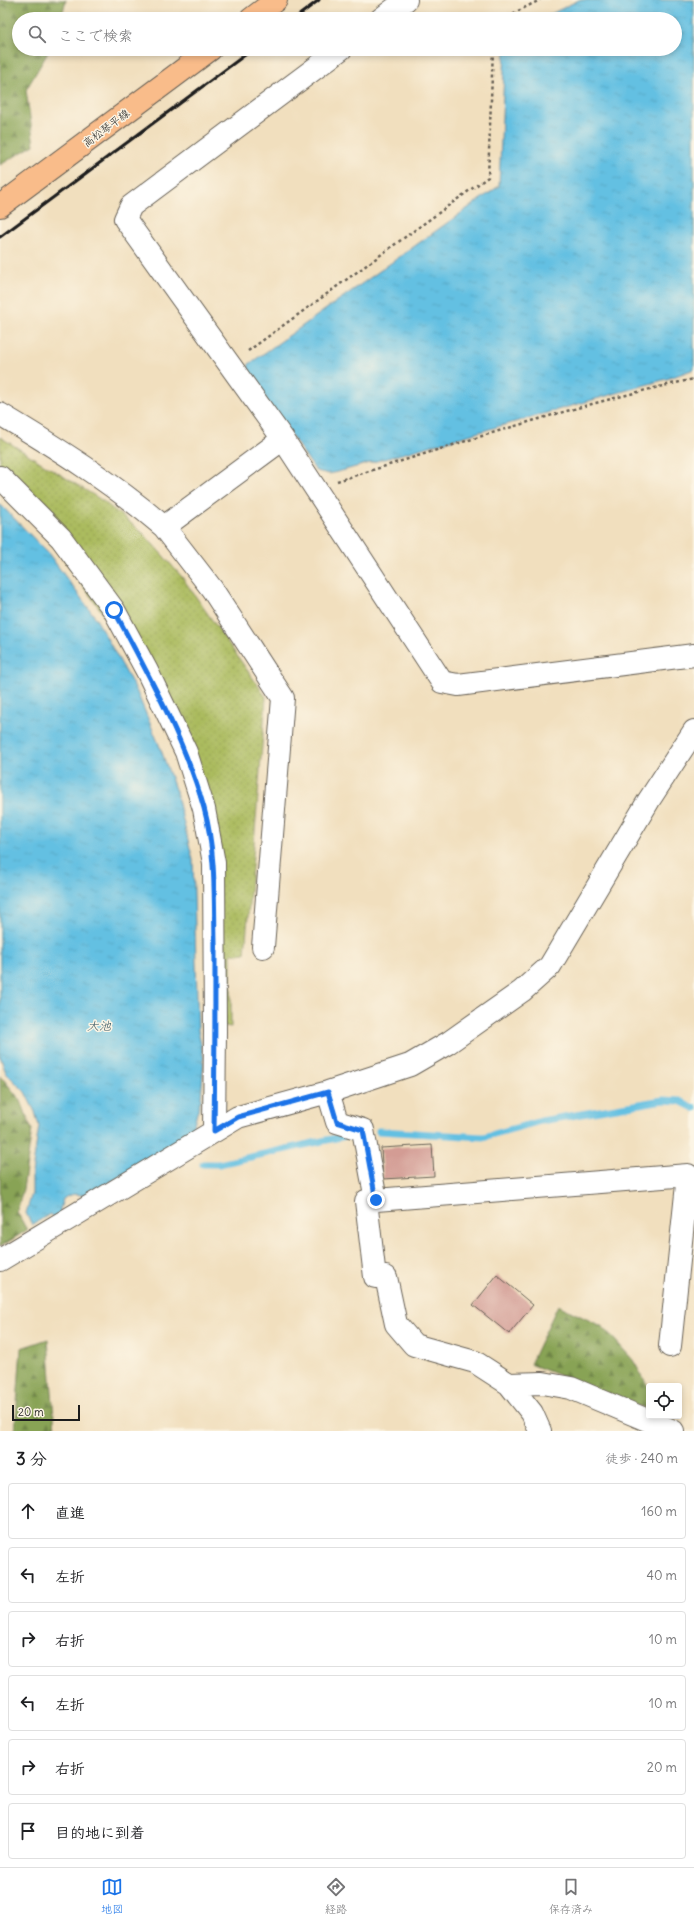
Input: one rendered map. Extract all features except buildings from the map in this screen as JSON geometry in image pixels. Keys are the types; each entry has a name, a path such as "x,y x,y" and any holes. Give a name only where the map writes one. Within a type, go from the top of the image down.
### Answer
{"main road":[{"path":"260,12 276,0"},
{"name":"高松琴平線","path":"0,206 202,56"}],"street":[{"path":"390,12 406,0"},
{"path":"332,56 131,206 125,219 283,440 442,682 458,685 694,655"},
{"path":"0,414 69,455 134,502 164,527 212,589 283,698 263,947"},
{"path":"164,527 283,440"},
{"path":"0,477 61,538 114,610 147,671 186,752 204,809 214,863 216,1031 214,1131"},
{"path":"0,1260 238,1117 328,1092 410,1065 448,1043 522,991 550,966 649,800 694,731"},
{"path":"328,1092 337,1122 363,1130 376,1200"},
{"path":"540,1431 532,1413 509,1384 475,1362 414,1345 396,1324 386,1277 375,1277 366,1201 688,1175 670,1346"},
{"path":"509,1384 543,1383 571,1388 673,1431"}],"path":[{"path":"516,12 540,0"},
{"path":"230,364 488,177 493,56"},
{"path":"315,487 505,429 654,388 694,379"}],"green space":[{"path":"0,0 66,0 63,12 12,12 12,56 46,56 26,90 34,145 0,165"},
{"path":"0,437 103,501 143,533 182,577 266,697 245,953 231,954 231,1027 220,1025 219,899 169,704 0,472"},
{"path":"0,1075 21,1101 32,1130 23,1189 17,1212 27,1230 0,1247"},
{"path":"558,1305 603,1327 633,1360 646,1383 646,1409 530,1364"},
{"path":"48,1339 55,1431 15,1431 21,1348"}],"water":[{"path":"579,0 694,0 694,369 670,378 345,470 329,474 316,471 247,372 249,364 499,186 505,56 682,56 682,12 555,12"},
{"name":"大池","path":"0,504 48,553 95,617 136,690 160,747 176,792 193,860 198,1030 204,1059 201,1099 193,1127 194,1132 86,1197 74,1194 66,1197 63,1199 60,1210 62,1214 55,1220 50,1214 32,1225 26,1213 32,1193 32,1173 39,1126 35,1112 25,1092 6,1073 0,1056"}],"waterway":[{"path":"379,1131 483,1137 541,1121 663,1100 680,1101 694,1108"},
{"path":"203,1164 219,1164 354,1134"}],"railway":[{"path":"303,12 319,0"},
{"path":"0,237 244,56"}],"route":[{"path":"114,610 147,671 186,752 204,809 214,863 216,1031 214,1131 238,1117 328,1092 337,1122 363,1130 376,1200"}]}
